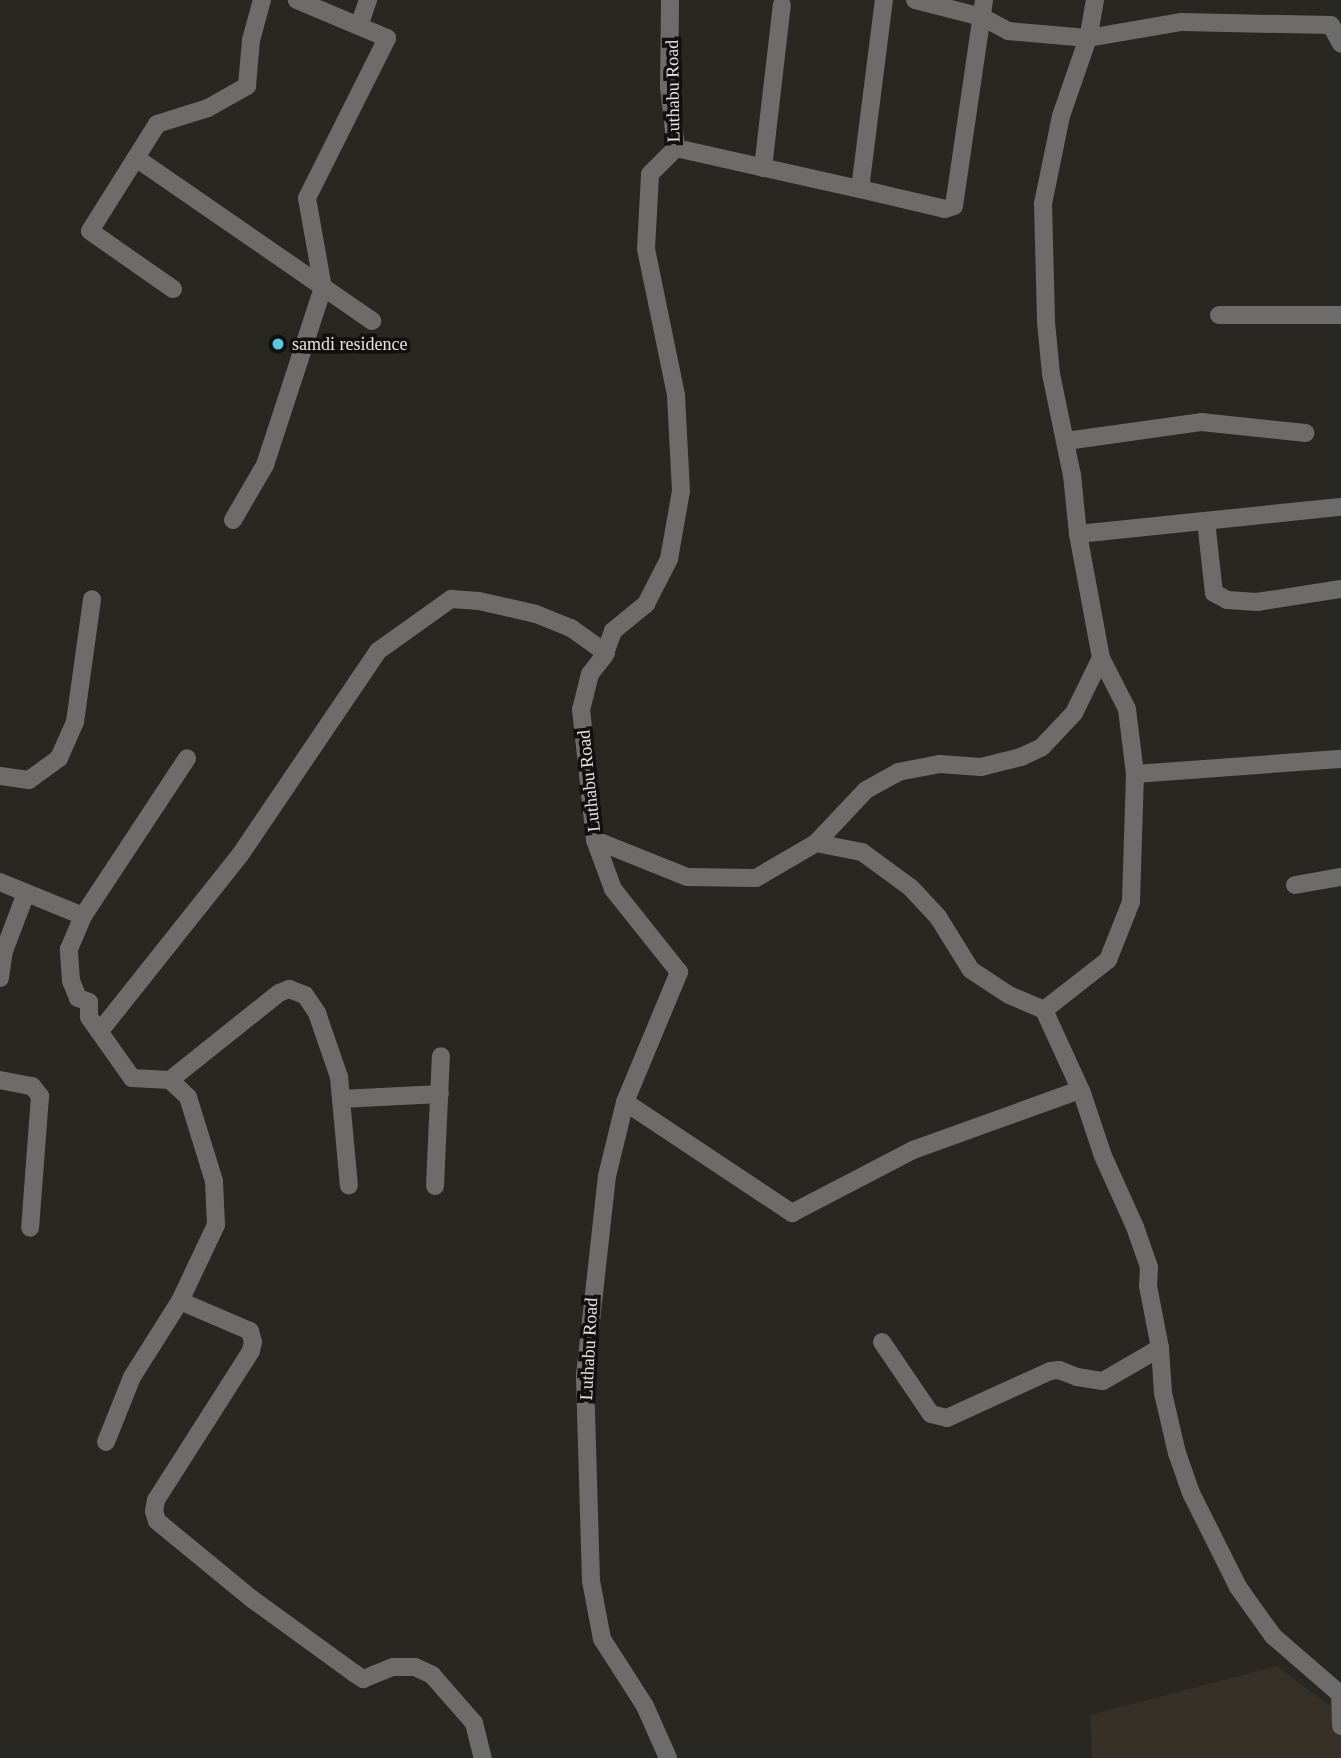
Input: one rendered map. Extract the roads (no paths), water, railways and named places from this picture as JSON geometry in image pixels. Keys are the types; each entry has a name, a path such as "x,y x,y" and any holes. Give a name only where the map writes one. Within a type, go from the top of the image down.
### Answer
{"street":[{"path":"173,289 90,230 157,124 208,108 247,86 250,40 262,0"},
{"path":"233,520 265,465 323,288 307,198 387,38 297,0"},
{"path":"359,26 368,0"},
{"name":"Luthabu Road","path":"668,1758 645,1706 602,1639 591,1581 585,1375 607,1175 625,1102 679,972 613,889 595,840 581,710 590,674 606,653 613,631 646,604 669,559 681,491 676,395 646,249 650,174 676,148 669,87 670,0"},
{"path":"860,190 884,0"},
{"path":"915,0 983,9 1008,31 1088,38 1182,22 1331,24 1341,44"},
{"path":"1044,1010 1108,960 1131,902 1135,774 1127,709 1101,658 1078,534 1066,441 1051,374 1046,322 1043,204 1061,116 1088,38 1095,0"},
{"path":"763,168 782,5"},
{"path":"676,148 945,209 954,205 983,9"},
{"path":"136,158 372,321"},
{"path":"1219,315 1341,315"},
{"path":"1066,441 1201,422 1306,433"},
{"path":"1078,534 1341,507"},
{"path":"1206,521 1214,593 1227,600 1257,603 1341,589"},
{"path":"0,776 29,780 59,758 75,722 92,599"},
{"path":"100,1031 240,855 378,651 451,599 479,601 536,614 571,628 606,653"},
{"path":"595,840 687,877 756,878 816,843 866,790 898,772 940,764 981,767 1021,757 1042,747 1074,713 1101,658"},
{"path":"106,1442 132,1377 180,1301 216,1225 214,1181 188,1097 170,1080 132,1078 89,1017 89,1002 78,999 71,981 69,949 83,916 187,758"},
{"path":"1135,774 1341,759"},
{"path":"816,843 862,852 911,888 938,917 971,970 1009,995 1044,1010 1080,1090 1149,1267 1148,1286 1160,1348 1163,1392 1177,1453 1191,1493 1238,1587 1273,1636 1341,1695 1341,1726"},
{"path":"1295,885 1341,877"},
{"path":"0,882 83,916"},
{"path":"0,978 4,951 26,893"},
{"path":"170,1080 279,993 289,989 304,995 317,1013 339,1077 349,1186"},
{"path":"435,1186 442,1056"},
{"path":"0,1080 32,1086 40,1096 30,1228"},
{"path":"625,1102 792,1213 913,1150 1080,1090"},
{"path":"341,1099 440,1094"},
{"path":"180,1301 250,1331 253,1342 251,1351 156,1500 154,1511 157,1521 252,1599 363,1679 393,1667 415,1667 432,1675 474,1723 483,1758"},
{"path":"882,1342 931,1415 947,1418 1050,1371 1059,1370 1077,1377 1103,1381 1160,1348"}],"place":[{"name":"samdi residence","path":"278,344"}]}
